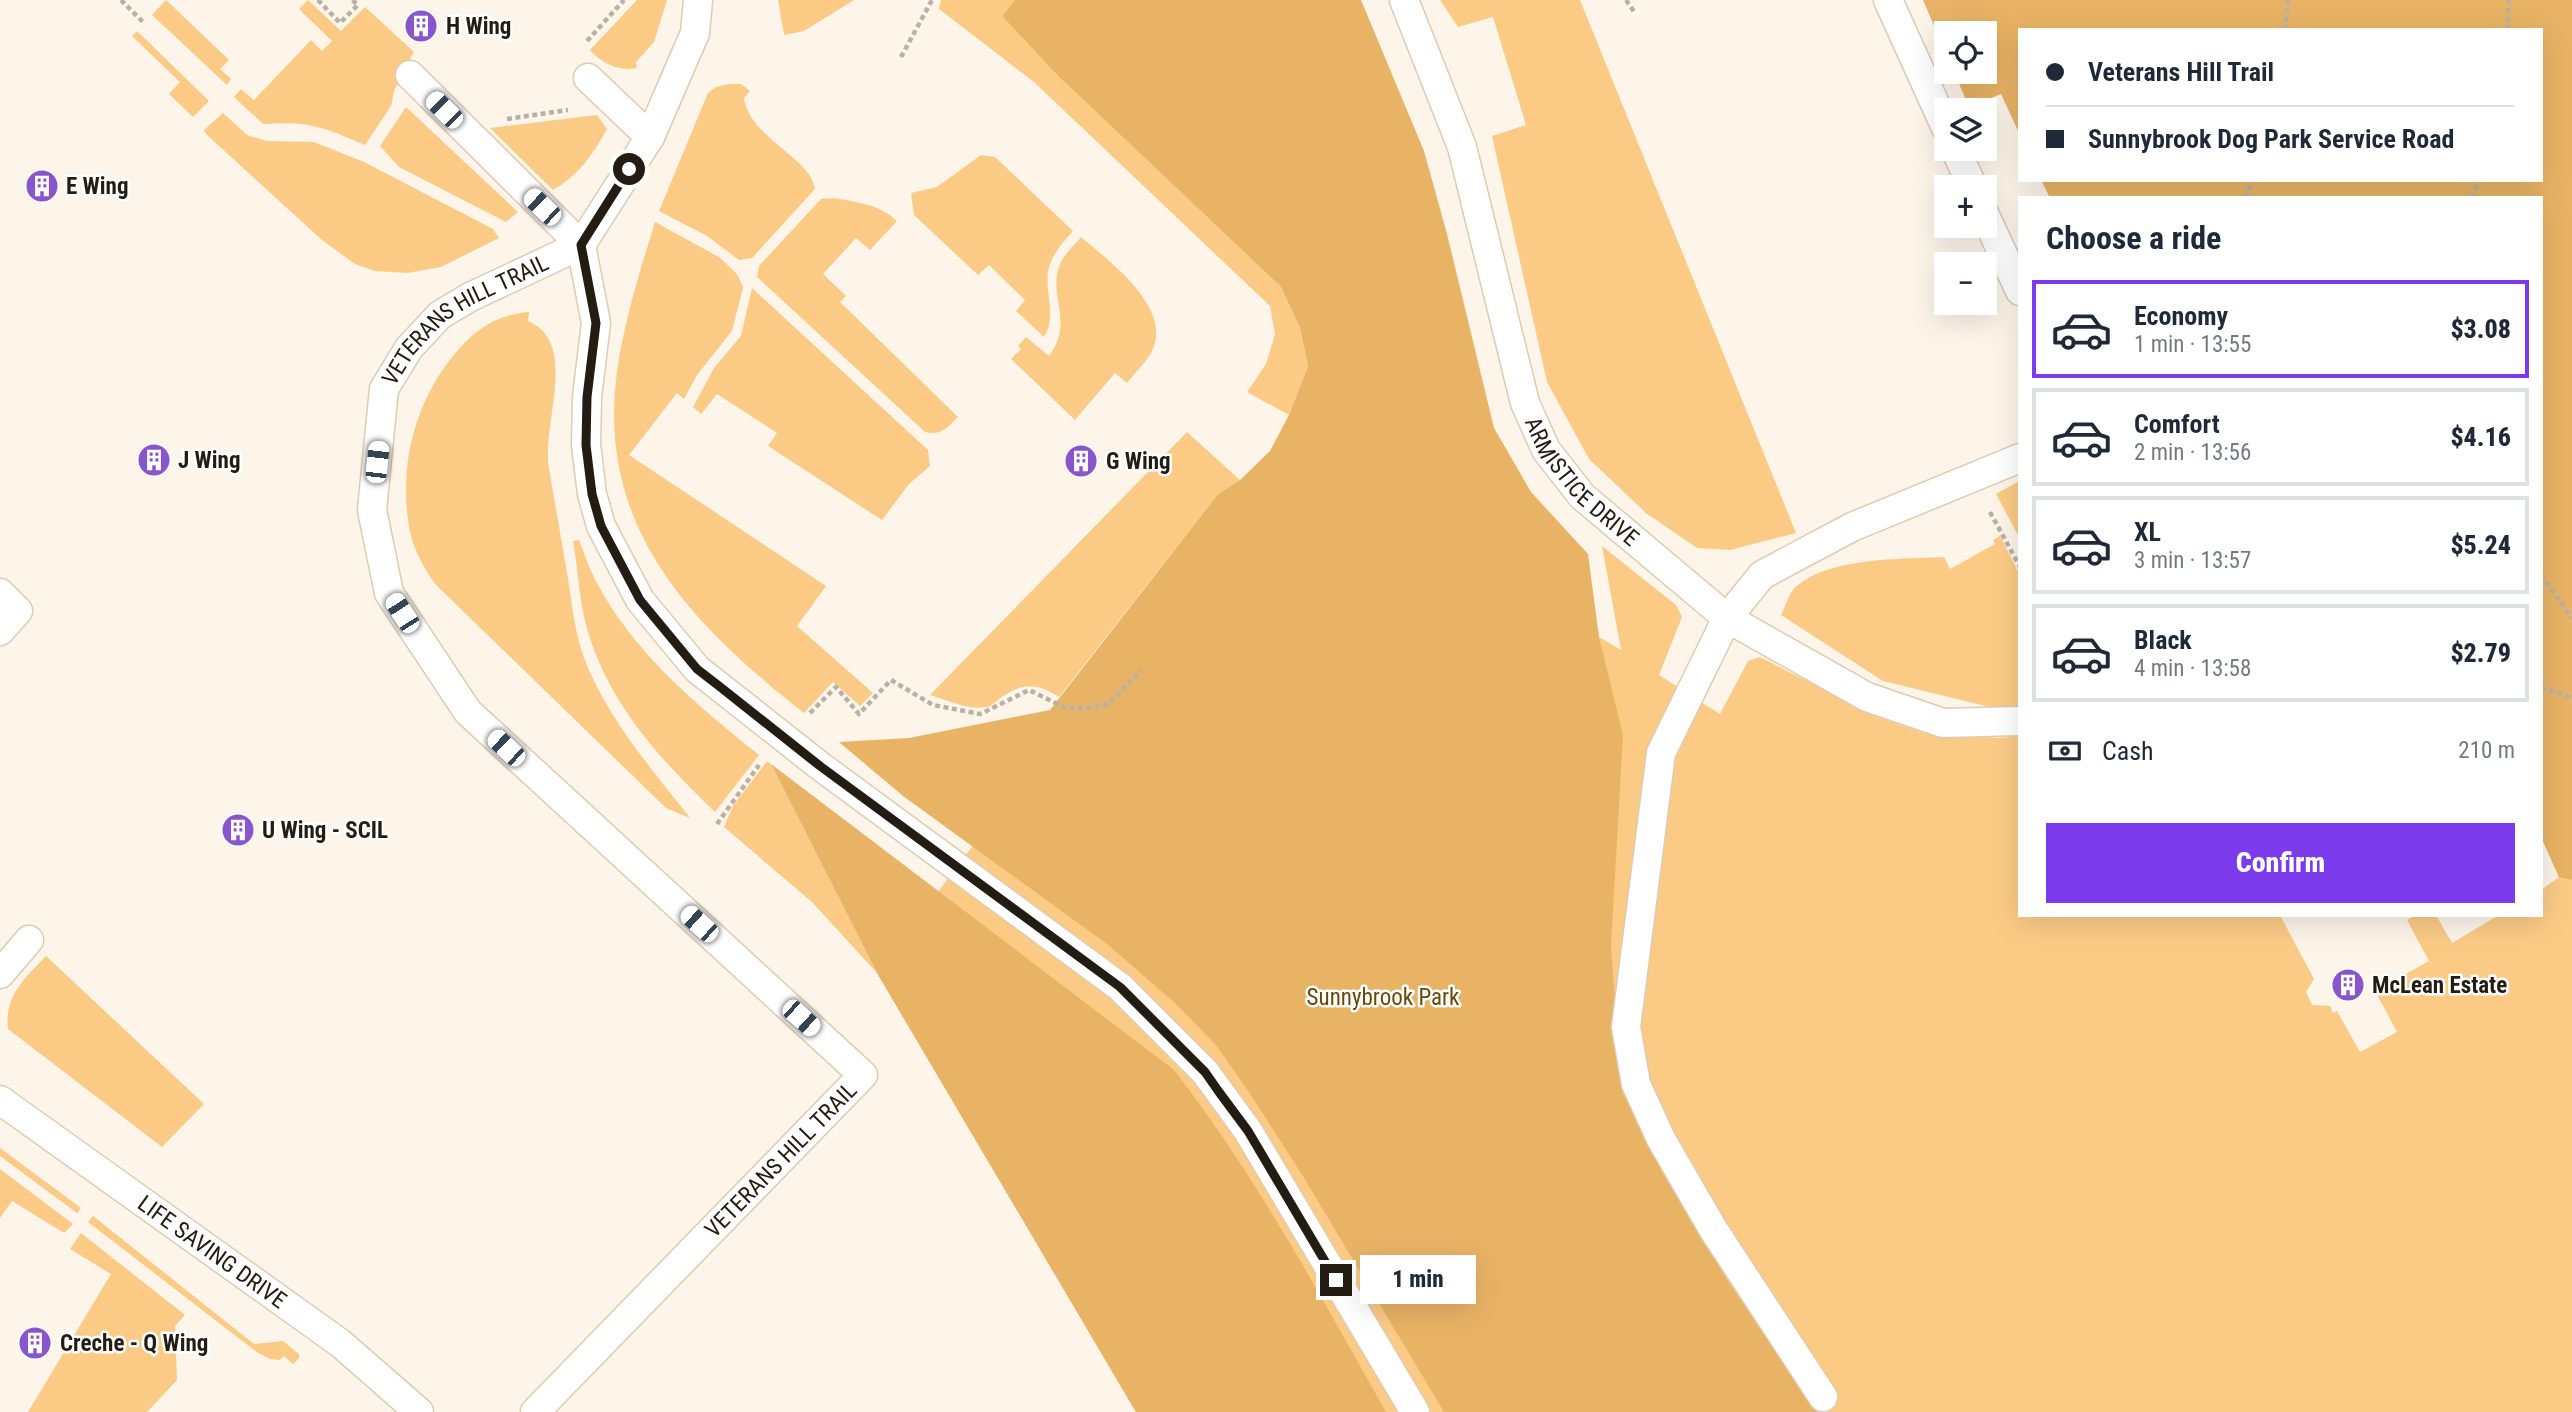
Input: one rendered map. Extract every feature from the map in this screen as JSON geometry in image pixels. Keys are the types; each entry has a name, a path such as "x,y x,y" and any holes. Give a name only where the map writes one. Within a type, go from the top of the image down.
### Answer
{"lane":[{"name":"VETERANS HILL TRAIL","path":"535,1412 863,1075 468,712 389,593 372,510 384,389 409,348 440,315 470,297 581,245 650,137 695,33 698,0"},
{"name":"ARMISTICE DRIVE","path":"1404,0 1462,147 1525,403 1546,450 1582,496 1727,618 1867,697 1943,723 2018,722"},
{"path":"1888,0 1934,102"},
{"path":"410,75 581,245 596,323 587,397 586,445 592,494 601,526 640,600 697,669 820,766 1120,987 1205,1072 1248,1131 1415,1412"},
{"path":"587,78 650,137"},
{"path":"1996,238 2018,287"},
{"path":"1822,1397 1713,1228 1661,1139 1636,1084 1626,1027 1661,753 1727,618 1762,575 1852,527 2018,459"},
{"path":"0,593 18,611 0,631"},
{"path":"0,974 29,940"},
{"name":"LIFE SAVING DRIVE","path":"0,1100 341,1343 419,1412"}],"path":[{"path":"121,0 144,23"},
{"path":"318,0 340,23 358,5 352,0"},
{"path":"901,57 932,0"},
{"path":"1626,0 1635,13"},
{"path":"2285,28 2288,0"},
{"path":"2507,28 2509,0"},
{"path":"462,128 578,108 587,78"},
{"path":"1972,478 2018,563"},
{"path":"2011,551 2018,549"},
{"path":"2543,578 2572,618"},
{"path":"807,716 836,687 859,714 891,680 933,705 980,714 1029,690 1066,708 1088,708 1108,704 1141,670"},
{"path":"2543,688 2572,698"},
{"path":"718,824 765,757"}],"green space":[{"path":"166,0 229,60 220,69 231,79 227,85 152,15"},
{"path":"308,0 341,31 365,7 414,52 394,91 391,106 365,145 316,127 293,123 263,124 234,97 241,89 254,100 311,40 322,51 332,41 299,9"},
{"path":"637,0 667,0 654,42 636,62 637,68 624,69 599,59 590,50"},
{"path":"778,0 854,0 804,31 784,35"},
{"path":"941,0 1015,0 1002,16 1054,72 1281,287 1300,328 1308,366 1289,415 1247,392 1266,364 1275,334 1270,306 1034,82 939,9"},
{"path":"1015,0 1361,0 1424,151 1494,428 1531,492 1588,554 1599,637 1623,735 1611,946 1622,1092 1726,1278 1817,1412 1444,1412 1306,1181 1216,1045 1176,1004 1107,944 903,796 839,742 909,738 1050,710 1218,494 1240,480 1270,451 1289,415 1308,366 1300,328 1281,287 1054,72 1002,16"},
{"path":"1440,0 1580,0 1796,533 1730,550 1697,548 1646,513 1589,459 1547,382 1492,136 1526,125 1493,17 1458,27"},
{"path":"1923,0 2572,0 2572,880 2559,877 2543,841 2543,196 2049,196 2042,182 2543,182 2543,28 2018,28 2018,131 2001,94 1991,98 1965,98 1959,84 1997,84 1997,21 1934,21 1934,26"},
{"name":"Sunnybrook Park","path":"2572,0 2572,1412 1136,1412 877,973 998,812 1599,637 1621,650 1602,546 1676,605 1682,617 1659,675 1720,714 1748,661 1760,657 1880,718 1921,732 2000,738 2018,736 2018,917 2281,917 2314,979 2306,992 2312,1005 2330,1006 2333,1013 2337,1011 2360,1052 2397,1032 2375,991 2429,961 2407,920 2412,917 2437,917 2452,943 2496,917 2543,917 2543,889 2559,877 2543,841 2543,196 2198,196 2543,182 2543,28"},
{"path":"137,31 209,101 193,117 169,94 180,82 132,36"},
{"path":"741,84 750,91 744,98 748,112 767,136 803,167 815,189 752,258 739,260 707,236 659,211 708,93 716,87"},
{"path":"406,107 518,212 506,222 399,167 380,146"},
{"path":"223,113 247,135 267,141 314,142 364,162 493,229 499,238 441,267 407,273 375,271 355,264 322,240 207,135 204,130"},
{"path":"597,115 607,129 602,138 578,171 553,190 490,128"},
{"path":"981,155 995,157 1073,231 1056,252 1049,267 1050,320 1044,337 1016,311 1025,300 989,265 978,275 914,215 911,193 937,187"},
{"path":"835,198 876,208 897,221 870,250 856,238 823,274 846,296 840,302 958,417 940,432 925,432 757,277 759,266 821,199"},
{"path":"655,222 719,257 737,274 743,287 732,331 697,375 684,399 677,393 629,455 826,586 797,626 873,693 860,706 833,682 804,713 724,644 690,607 660,568 637,525 621,479 614,428 617,372 628,315"},
{"path":"1081,237 1108,259 1136,288 1154,320 1156,336 1151,353 1127,383 1115,373 1075,420 1011,359 1021,349 1018,346 1026,337 1049,356 1060,331 1056,287 1060,264"},
{"path":"752,288 928,450 930,466 909,484 882,520 768,446 777,433 717,394 701,414 693,407 714,368 741,336"},
{"path":"529,312 528,321 544,332 552,347 555,387 548,450 549,468 574,619 584,658 617,722 690,818 666,808 436,585 420,560 412,539 407,509 408,462 412,439 428,395 453,356 477,331 505,316"},
{"path":"1187,432 1240,480 1218,494 1059,697 1031,686 1011,691 990,706 975,708 930,695"},
{"path":"2018,482 2018,535 1996,494"},
{"path":"2000,536 2018,571 2018,706 1994,708 1883,681 1781,615 1793,590 1806,579 1823,571 1864,562 1944,557 1950,569 1995,544 1993,540"},
{"path":"579,540 590,569 613,610 650,657 713,718 759,755 715,812 674,771 637,727 607,679 586,625 573,541"},
{"path":"767,761 771,764 877,973 812,902 724,827 733,806"},
{"path":"771,764 1174,1070 1260,1194 1386,1412 1136,1412 877,973"},
{"path":"46,956 204,1104 162,1147 8,1029 9,1007 13,997"},
{"path":"0,1148 81,1208 77,1213 0,1156"},
{"path":"0,1169 73,1224 64,1233 12,1201 0,1218"},
{"path":"93,1216 254,1344 283,1341 299,1354 299,1358 293,1364 284,1356 280,1360 270,1359 258,1353 88,1222"},
{"path":"81,1233 185,1315 175,1326 177,1380 147,1412 28,1412 111,1274 70,1249"}],"place":[{"name":"H Wing","path":"421,26"},
{"name":"E Wing","path":"42,186"},
{"name":"J Wing","path":"154,460"},
{"name":"G Wing","path":"1081,461"},
{"name":"U Wing - SCIL","path":"238,830"},
{"name":"McLean Estate","path":"2348,985"},
{"name":"Creche - Q Wing","path":"35,1343"}],"route":[{"path":"629,169 581,245 596,323 587,397 586,445 592,494 601,526 640,600 697,669 784,739 1120,987 1205,1072 1248,1131 1336,1280"}]}
